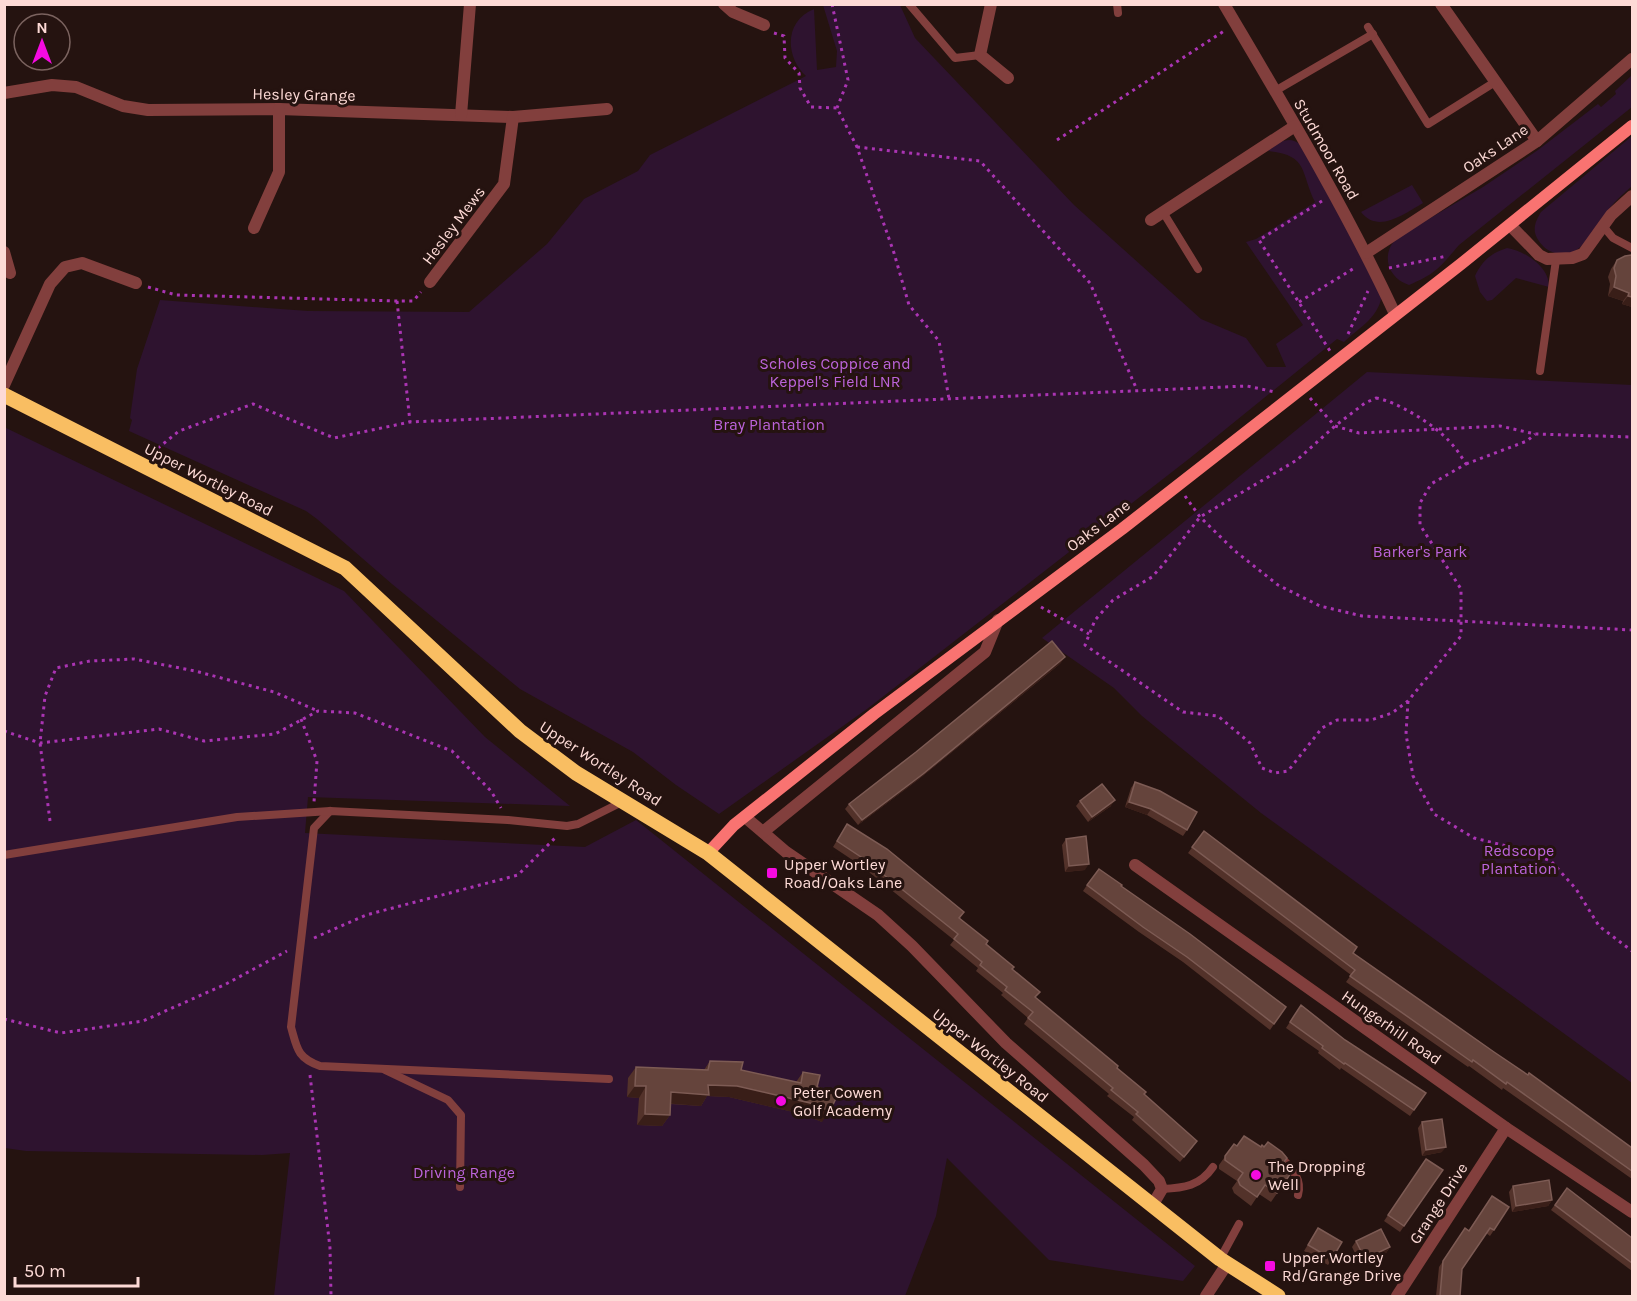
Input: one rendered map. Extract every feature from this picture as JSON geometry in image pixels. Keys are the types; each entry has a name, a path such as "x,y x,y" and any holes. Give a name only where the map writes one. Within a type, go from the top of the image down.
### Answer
{"main road":[{"name":"Upper Wortley Road","path":"4,395 345,568 520,731 576,772 708,853 1223,1262 1278,1296"}],"street":[{"path":"461,115 470,4"},
{"path":"724,4 741,16 764,25"},
{"path":"992,4 980,55 1008,78"},
{"name":"Studmoor Road","path":"1224,4 1334,194 1368,256 1395,314"},
{"path":"1441,4 1537,141"},
{"name":"Oaks Lane","path":"1368,256 1537,141 1632,59"},
{"name":"Hesley Grange","path":"4,93 52,85 76,87 123,106 148,110 279,108 513,117 607,109"},
{"path":"254,228 279,172 279,108"},
{"name":"Hesley Mews","path":"430,282 504,184 513,117"},
{"path":"1151,220 1295,126"},
{"name":"Oaks Lane","path":"708,853 734,825 874,714 1178,486 1461,264 1632,126"},
{"path":"1510,225 1539,255 1556,260 1572,258 1583,254 1611,215 1632,196"},
{"path":"4,252 10,273"},
{"path":"4,385 50,284 65,267 82,263 136,283"},
{"path":"763,832 985,652 998,620"},
{"name":"Upper Wortley Road","path":"745,817 786,852 878,915 912,946 1006,1042 1144,1165 1159,1181 1162,1189"},
{"name":"Hungerhill Road","path":"1135,865 1506,1128 1632,1212"},
{"name":"Grange Drive","path":"1397,1296 1506,1128"},
{"path":"1152,1206 1162,1189"},
{"path":"1206,1296 1223,1262"}],"lane":[{"path":"909,4 955,58 980,55"},
{"path":"1275,91 1371,31 1428,124 1495,82"},
{"path":"1163,212 1198,269"},
{"path":"1603,226 1613,238 1632,248"},
{"path":"1540,370 1556,260"},
{"path":"4,855 237,817 330,812 508,820 567,826 578,824 624,801"},
{"path":"330,812 314,828 291,1027 299,1053 308,1061 320,1066 609,1079"},
{"path":"382,1069 448,1100 461,1115 459,1187"},
{"path":"1274,1148 1295,1173 1301,1186 1298,1195"},
{"path":"1162,1189 1194,1185 1206,1177 1213,1167"},
{"path":"1223,1262 1239,1224"}],"path":[{"path":"832,4 848,80 837,108 857,147 894,253 909,305 939,341 949,399"},
{"path":"1058,140 1235,24"},
{"path":"764,25 769,32 784,36 785,58 799,73 800,88 811,107 837,108"},
{"path":"857,147 980,161 1090,283 1137,390"},
{"path":"1334,194 1259,240 1336,361"},
{"path":"1299,303 1368,256"},
{"path":"1336,361 1376,274 1390,267 1447,256 1461,264"},
{"path":"136,283 176,295 413,301 430,282"},
{"path":"397,301 410,422"},
{"path":"139,463 179,431 253,404 334,438 410,422 1137,390 1247,386 1291,396"},
{"path":"1302,388 1335,426 1359,433 1500,426 1535,434 1632,437"},
{"path":"1466,464 1449,440 1436,429 1387,400 1376,398 1365,403 1297,460 1249,490 1200,516 1152,577 1113,600 1095,620 1085,645 1183,712 1218,716 1250,743 1262,768 1275,773 1288,771 1323,728 1337,720 1371,720 1392,713 1408,701 1461,636 1461,589 1420,525 1420,503 1431,484 1466,464 1527,441 1535,434"},
{"path":"1178,486 1200,516 1235,550 1278,585 1320,606 1362,616 1632,630"},
{"path":"1028,598 1063,621 1089,634"},
{"path":"50,821 40,743 45,696 56,668 90,661 134,659 195,671 274,692 318,711 355,713 452,751 491,791 508,820"},
{"path":"1408,701 1406,734 1413,776 1434,814 1474,838 1519,849 1551,861 1576,889 1599,926 1632,951"},
{"path":"4,730 40,743 159,729 204,741 275,734 318,711"},
{"path":"301,719 318,761 313,813"},
{"path":"308,1061 330,1248 332,1296"}],"green space":[{"name":"Scholes Coppice and Keppel's Field LNR","path":"823,5 900,5 915,38 1074,205 1201,319 1246,338 1267,367 1286,367 1276,344 1303,325 1246,242 1256,239 1315,202 1297,161 1291,156 1268,151 1276,145 1292,140 1301,145 1382,292 1381,300 1374,314 1344,342 1337,339 1190,458 867,709 719,814 633,752 520,689 306,511 129,431 132,420 130,418 137,369 160,300 308,311 469,312 547,244 584,199 638,171 650,155 806,76 794,59 791,40 797,22 814,9 817,70 836,67 837,51"},
{"path":"1632,75 1632,107 1459,245 1432,273 1409,285 1395,277 1388,264 1388,257 1392,243 1398,237 1483,187 1538,150 1598,104 1601,107"},
{"path":"1632,136 1632,186 1603,216 1581,247 1565,254 1547,249 1539,241 1535,231 1536,221 1541,212"},
{"path":"1412,185 1423,203 1400,216 1383,222 1368,218 1361,212"},
{"path":"1507,248 1535,261 1545,273 1549,287 1516,278 1492,300 1487,301 1480,292 1475,276 1488,258"},
{"name":"Barker's Park","path":"1367,372 1632,385 1632,1083 1261,813 1142,716 1114,688 1042,638"},
{"name":"Driving Range","path":"4,427 344,591 485,737 570,806 308,797 305,833 585,847 636,820 1195,1266 1183,1281 1049,1260 947,1158 936,1216 905,1296 274,1296 290,1153 262,1155 26,1151 5,1148"}],"building":[{"path":"1631,255 1632,297 1628,296 1629,293 1614,287 1616,276 1614,268 1617,260"},
{"path":"1052,641 1065,657 923,774 862,820 849,804"},
{"path":"1135,782 1160,791 1197,812 1187,830 1151,809 1129,802"},
{"path":"1102,784 1115,800 1092,817 1080,801"},
{"path":"847,824 887,849 964,912 959,918 988,941 986,944 1040,992 1035,997 1118,1066 1117,1068 1146,1092 1144,1094 1197,1141 1184,1157 1136,1114 1138,1112 1111,1090 1113,1088 1028,1018 1033,1012 1005,990 1007,987 980,965 982,962 954,939 958,934 864,859 837,841"},
{"path":"1204,831 1357,947 1353,953 1494,1052 1528,1075 1529,1073 1632,1148 1632,1171 1507,1082 1506,1084 1473,1060 1472,1062 1350,976 1355,970 1192,847"},
{"path":"1086,836 1089,864 1069,866 1066,839"},
{"path":"1099,869 1286,1007 1274,1024 1187,957 1087,885"},
{"path":"1301,1005 1345,1040 1426,1093 1414,1110 1344,1064 1290,1022"},
{"path":"710,1061 743,1062 741,1070 801,1083 803,1072 820,1075 817,1087 838,1094 830,1111 810,1103 737,1086 708,1085 709,1095 671,1092 670,1115 645,1114 646,1086 635,1086 636,1067 708,1070"},
{"path":"1442,1119 1446,1147 1426,1150 1422,1122"},
{"name":"The Dropping Well","path":"1244,1136 1261,1147 1268,1142 1282,1152 1287,1158 1284,1162 1294,1169 1277,1193 1265,1185 1257,1197 1240,1185 1238,1180 1243,1173 1225,1160 1225,1156 1234,1144 1237,1146"},
{"path":"1426,1159 1443,1170 1404,1226 1388,1215"},
{"path":"1549,1180 1552,1200 1516,1206 1513,1186"},
{"path":"1567,1188 1632,1238 1632,1263 1555,1205"},
{"path":"1492,1196 1509,1207 1494,1230 1490,1228 1462,1269 1460,1296 1440,1296 1443,1261 1465,1228 1469,1231"},
{"path":"1318,1228 1342,1242 1332,1259 1308,1245"},
{"path":"1381,1229 1390,1247 1365,1259 1356,1241"}],"place":[{"name":"Upper Wortley Road/Oaks Lane","path":"772,873"},
{"name":"Peter Cowen Golf Academy","path":"781,1101"},
{"name":"The Dropping Well","path":"1256,1175"},
{"name":"Upper Wortley Rd/Grange Drive","path":"1270,1266"}],"park label":[{"name":"Bray Plantation","path":"769,424"},
{"name":"Redscope Plantation","path":"1519,859"}]}
